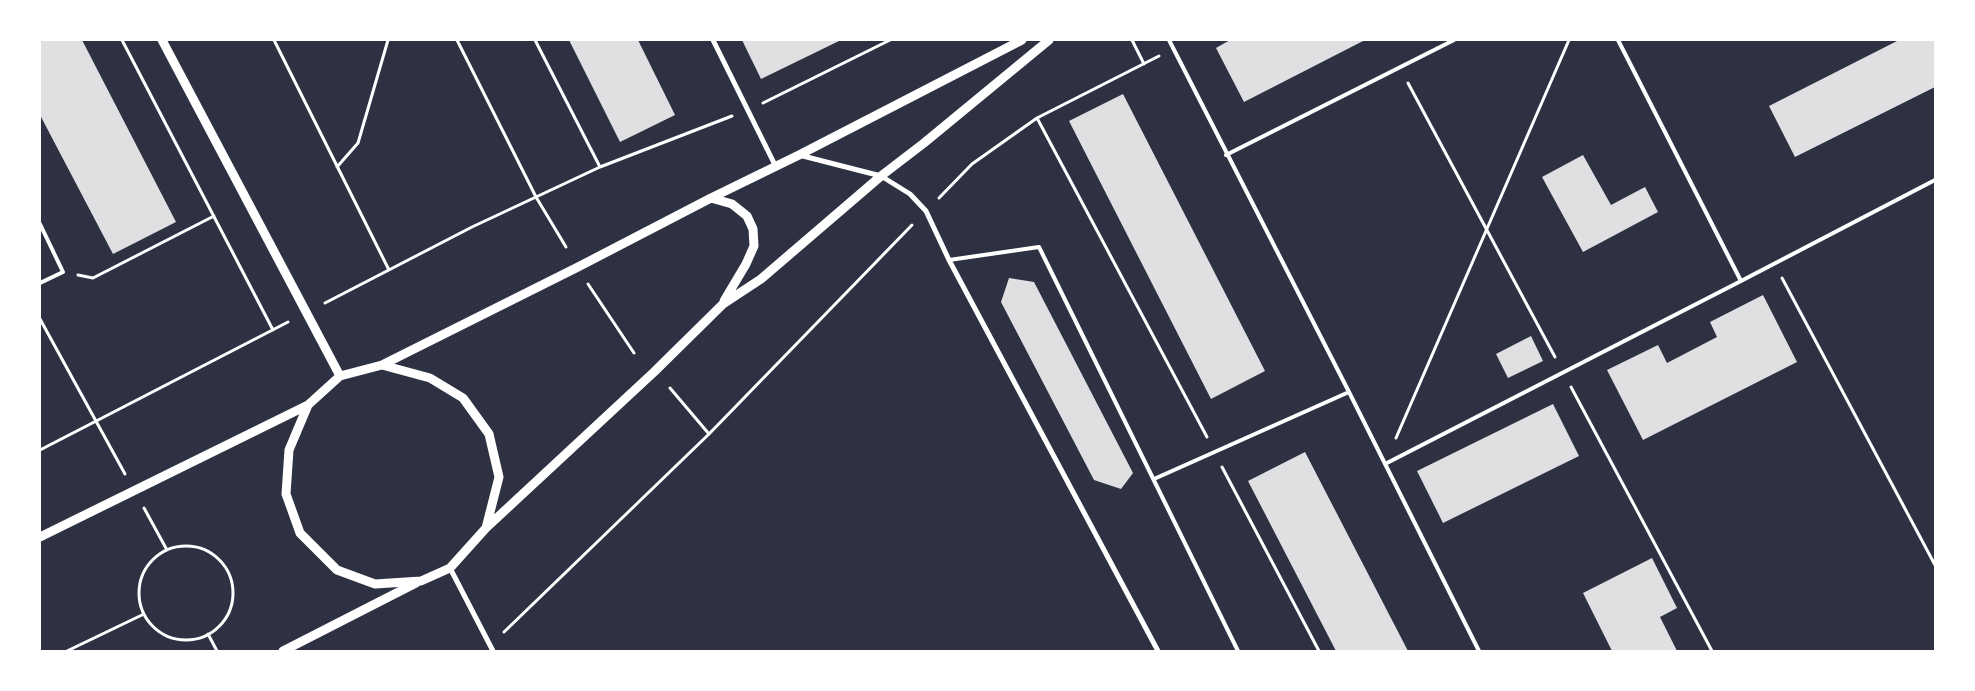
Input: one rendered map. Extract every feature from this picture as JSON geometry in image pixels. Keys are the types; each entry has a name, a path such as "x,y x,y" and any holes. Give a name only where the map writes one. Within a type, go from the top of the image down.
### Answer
{"street":[{"path":"162,40 340,376"},
{"path":"713,40 776,167"},
{"path":"40,537 308,405 340,376 382,365 578,268 711,198 776,167 1022,40"},
{"path":"283,651 450,568 486,528 654,372 723,304 761,279 880,176 924,143 1049,40"},
{"path":"799,155 880,176 910,194 926,212 949,260 1158,651"},
{"path":"711,198 732,204 747,216 754,229 754,246 723,304"},
{"path":"382,365 430,378 463,398 489,434 499,477 486,528"},
{"path":"308,405 288,450 286,494 300,533 337,570 376,584 421,581"},
{"path":"450,568 492,648"}],"lane":[{"path":"1168,40 1479,651"},
{"path":"1226,154 1454,40"},
{"path":"1618,40 1741,282"},
{"path":"1385,464 1741,282 1935,180"},
{"path":"40,224 63,272 40,283"},
{"path":"949,260 1039,247 1238,651"},
{"path":"1154,479 1348,392"}],"path":[{"path":"122,40 273,330"},
{"path":"274,40 389,270"},
{"path":"337,167 358,142 388,40"},
{"path":"457,40 536,197 566,247"},
{"path":"535,40 600,167"},
{"path":"40,450 472,227 600,167 748,111 890,40"},
{"path":"1132,40 1144,64"},
{"path":"1385,464 1569,40"},
{"path":"492,648 709,434 972,164 1037,118 1172,49"},
{"path":"1037,118 1319,651"},
{"path":"63,272 93,278 214,216"},
{"path":"1774,264 1935,565"},
{"path":"586,281 634,353"},
{"path":"40,319 95,422"},
{"path":"670,388 709,434"},
{"path":"183,546 197,547 212,554 224,565 232,580 234,596 226,619 215,631 208,634 200,638 183,640 167,637 153,627 144,614 140,604 139,588 144,572 154,559 167,550 183,546"},
{"path":"67,651 144,614"},
{"path":"208,634 218,651"}],"building":[{"path":"40,40 82,40 176,222 113,254 40,115"},
{"path":"569,40 638,40 675,115 620,142"},
{"path":"742,40 841,40 761,79"},
{"path":"1230,40 1365,40 1244,102 1216,48"},
{"path":"1899,40 1935,40 1935,87 1795,157 1769,106"},
{"path":"1123,94 1265,371 1211,399 1069,121"},
{"path":"1583,155 1611,205 1645,187 1658,212 1583,252 1542,177"},
{"path":"1009,278 1034,282 1133,473 1121,489 1094,480 1001,302"},
{"path":"1763,295 1797,362 1643,440 1607,370 1658,345 1667,363 1717,337 1710,322"},
{"path":"1531,336 1543,361 1508,378 1496,354"},
{"path":"1553,404 1579,456 1443,523 1417,471"},
{"path":"1305,452 1408,651 1336,651 1248,481"},
{"path":"1652,558 1677,608 1660,617 1677,651 1612,651 1583,593"}]}
